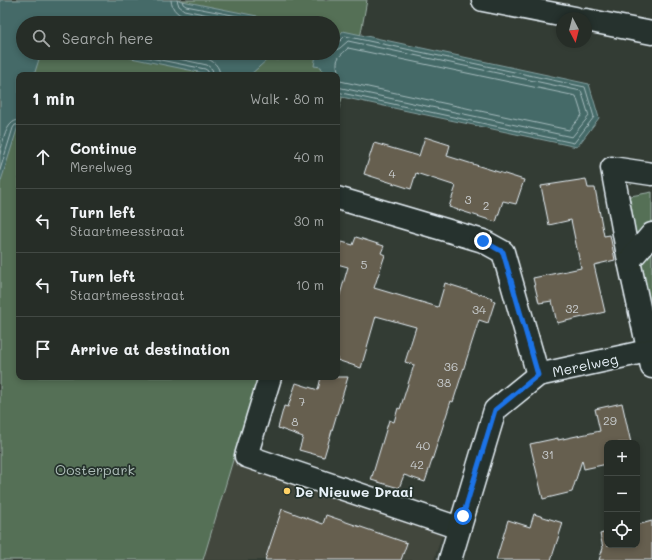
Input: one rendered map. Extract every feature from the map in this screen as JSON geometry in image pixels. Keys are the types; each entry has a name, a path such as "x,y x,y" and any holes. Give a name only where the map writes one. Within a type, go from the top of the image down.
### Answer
{"street":[{"path":"483,0 556,14"},
{"path":"592,21 652,33"},
{"path":"651,356 629,261 612,168 652,174"},
{"path":"340,199 483,241 503,252 538,375"},
{"path":"629,261 652,234"},
{"name":"Merelweg","path":"450,560 495,410 538,375 651,356"},
{"path":"269,380 246,456 459,528"}],"shaded area":[{"name":"De Nieuwe Draai","path":"235,453 446,522 434,560 203,560"}],"green space":[{"name":"Oosterpark","path":"0,0 367,0 361,33 340,105 340,72 16,72 16,380 257,380 203,560 0,560"},
{"path":"652,192 652,222 651,221 644,229 631,255 620,198"},
{"path":"652,248 652,306 643,308 635,270"}],"water":[{"path":"0,0 177,0 257,16 16,16 16,60 39,60 35,72 16,72 16,133 0,184"},
{"path":"343,31 589,84 599,118 577,147 340,97 340,72 323,72 321,67 314,66 315,60 340,60 340,35"},
{"path":"141,60 267,60 253,72 199,72"}],"building":[{"path":"425,137 450,145 447,156 524,180 516,204 503,201 496,222 449,207 456,186 416,173 411,189 364,174 374,143 419,156"},
{"path":"586,179 588,188 595,188 604,236 610,235 615,260 594,265 605,312 557,323 552,301 539,303 533,278 581,268 571,220 549,225 541,186"},
{"path":"356,237 384,246 381,253 385,255 374,288 438,307 445,283 492,298 491,300 495,301 488,323 479,320 453,402 451,401 425,482 404,475 399,488 371,480 389,420 394,422 398,408 400,409 414,365 405,362 416,327 376,316 361,368 340,361 340,295 348,267 340,265 340,248 342,242 353,245"},
{"path":"340,377 348,377 324,457 299,450 303,437 278,428 284,406 288,407 296,383 318,390 320,380 340,380"},
{"path":"622,403 630,440 604,440 604,465 584,469 582,460 572,492 543,499 530,444 600,431 595,409"},
{"path":"282,509 323,524 326,515 407,543 401,560 265,560"},
{"path":"534,514 563,523 551,560 496,560 508,520 530,527"},
{"path":"652,521 652,560 599,560 603,548 600,534 604,533 604,548 640,548 640,524"}],"place":[{"name":"De Nieuwe Draai","path":"287,491"}],"route":[{"path":"463,516 495,410 538,375 503,252 483,241"}]}
